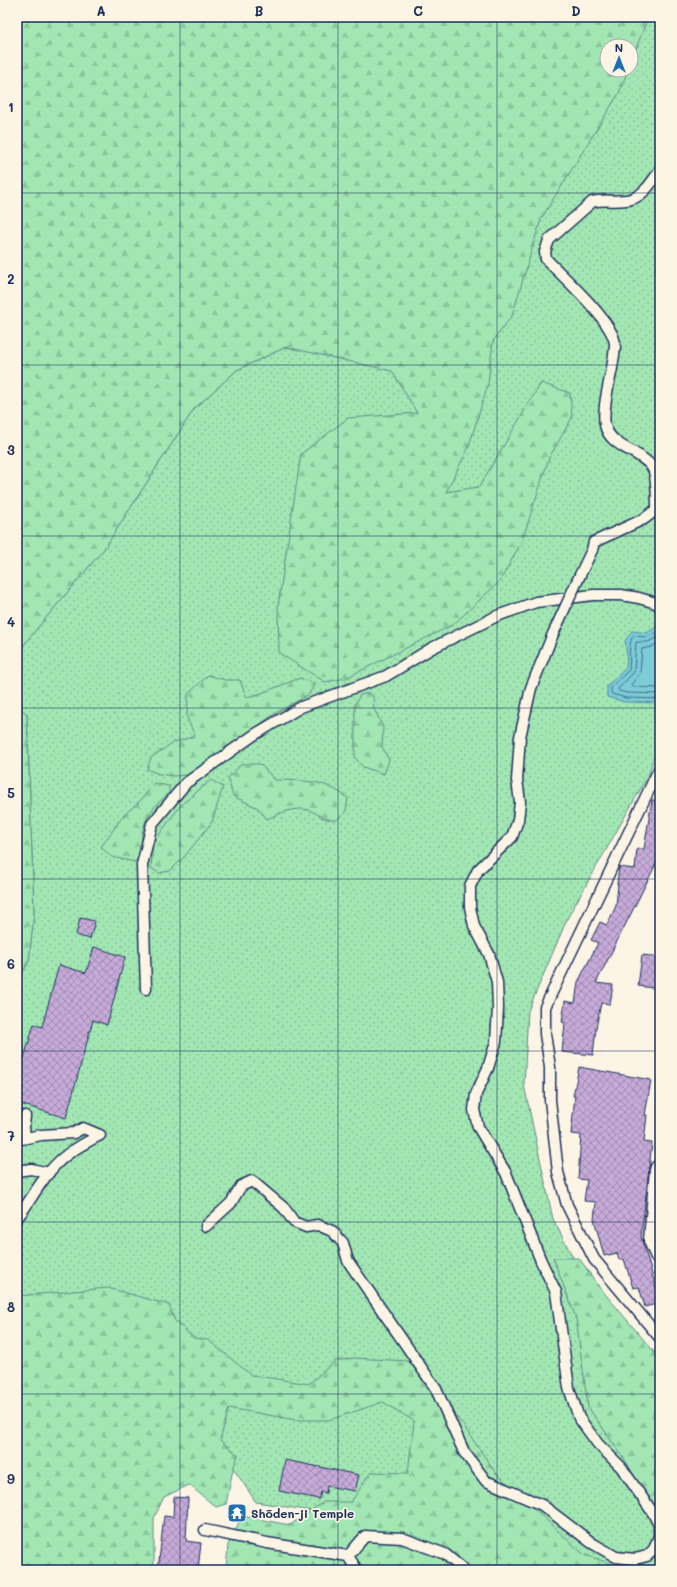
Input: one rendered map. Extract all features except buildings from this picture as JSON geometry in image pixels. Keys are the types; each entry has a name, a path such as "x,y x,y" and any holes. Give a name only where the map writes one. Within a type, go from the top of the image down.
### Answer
{"street":[{"path":"660,1170 654,1240 660,1254"}],"lane":[{"path":"206,1226 231,1203 240,1186 252,1181 284,1208 294,1222 306,1227 318,1225 332,1231 343,1243 348,1260 436,1389 464,1452 486,1481 542,1505 592,1543 616,1558 634,1559 647,1556 654,1549 659,1536 659,1525 653,1513 621,1467 598,1444 579,1418 569,1388 556,1292 541,1261 506,1173 478,1127 474,1110 476,1094 488,1068 496,1042 498,982 489,954 474,926 470,907 470,886 478,870 512,837 518,820 520,802 517,780 520,737 532,688 553,634 592,550 594,542 644,519 657,509 658,495 652,468 645,461 610,437 605,426 605,408 615,349 615,342 609,328 593,308 546,260 545,252 549,240 592,202 599,200 627,200 637,197 649,186 660,170"},
{"path":"146,989 142,865 152,824 186,784 254,735 301,707 386,676 432,648 497,616 536,602 593,595 621,595 639,598 656,603 660,606"},
{"path":"660,767 545,1007 544,1034 550,1067 550,1100 558,1172 567,1206 594,1259 660,1338"},
{"path":"17,1218 56,1164 71,1151 100,1135 83,1128 74,1133 41,1135 21,1139 25,1116"},
{"path":"17,1171 31,1169 49,1172"},
{"path":"205,1530 267,1543 348,1556 357,1570"},
{"path":"348,1556 365,1536 402,1538 445,1554 464,1570"}],"green space":[{"path":"17,17 648,17 639,41 639,38 599,38 599,78 625,78 619,93 541,219 512,316 493,341 488,384 468,449 446,492 479,487 541,383 570,393 572,418 549,458 522,541 500,581 454,624 346,678 325,682 279,653 278,606 301,454 348,418 417,413 392,371 286,347 237,370 194,409 104,549 29,638 17,655"},
{"path":"626,17 660,17 660,735 649,774 568,917 528,1011 524,1085 553,1219 605,1319 660,1392 660,1570 544,1570 447,1533 256,1502 203,1424 17,1311 17,982 29,961 34,912 27,714 17,705 17,655 29,638 104,549 194,409 237,370 286,347 599,78 639,78 639,38 630,38"},
{"path":"208,675 225,680 240,680 246,697 259,694 300,678 315,684 308,695 277,712 190,775 172,776 159,774 147,769 151,758 172,743 195,736 187,718 188,694"},
{"path":"369,693 373,696 374,709 383,727 382,747 389,760 384,774 363,767 355,758 355,704 360,695"},
{"path":"17,705 27,714 34,912 29,961 17,982"},
{"path":"242,764 260,764 275,780 313,782 330,787 348,798 346,811 337,820 327,819 303,809 287,811 267,819 258,808 233,796 228,778"},
{"path":"211,780 223,787 212,822 185,856 170,871 159,873 151,868 153,843 181,805"},
{"path":"154,783 169,786 169,793 156,805 147,818 142,835 141,850 138,857 135,862 112,857 101,847 123,816 142,799"},
{"path":"553,1258 579,1258 600,1288 660,1359 660,1523 625,1460 588,1407 576,1318"},
{"path":"108,1288 169,1305 175,1321 194,1338 208,1340 251,1375 309,1384 335,1361 354,1358 408,1361 463,1425 495,1472 583,1554 628,1570 226,1570 228,1545 242,1516 290,1525 324,1502 351,1502 371,1472 408,1473 414,1421 383,1402 329,1420 296,1420 229,1408 220,1440 238,1455 233,1469 226,1504 216,1507 189,1485 164,1497 154,1518 154,1570 17,1570 17,1296"},
{"path":"660,1546 660,1570 637,1570"}],"water":[{"path":"658,626 660,628 660,703 625,702 607,697 607,686 626,668 627,656 625,641 632,631 647,633"}],"place":[{"name":"Shōden-ji Temple","path":"237,1513"}]}
